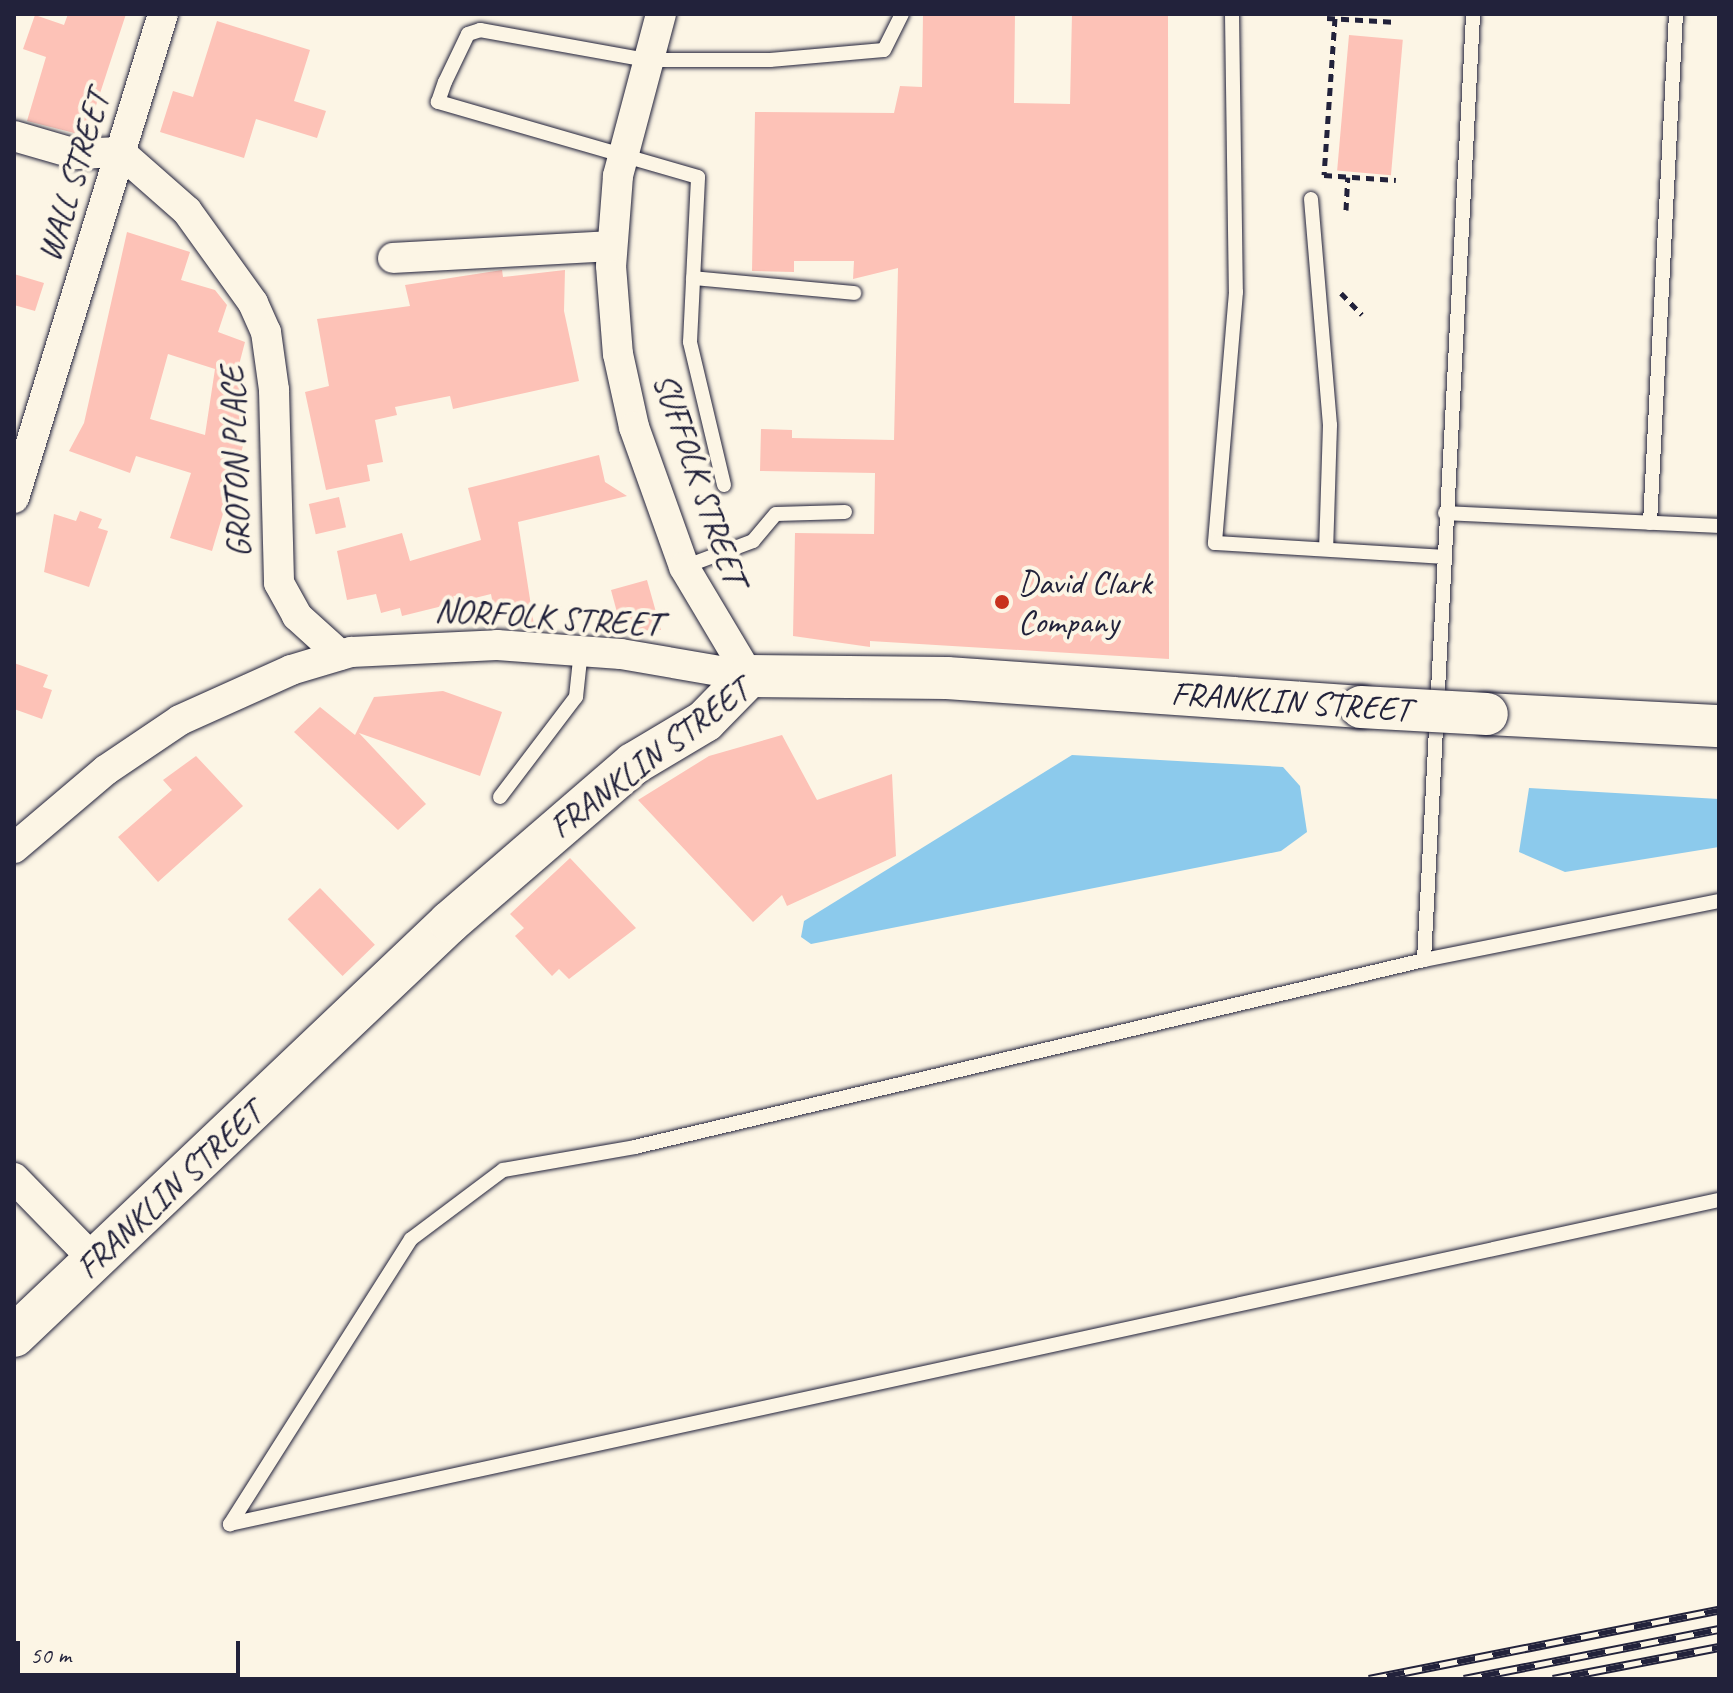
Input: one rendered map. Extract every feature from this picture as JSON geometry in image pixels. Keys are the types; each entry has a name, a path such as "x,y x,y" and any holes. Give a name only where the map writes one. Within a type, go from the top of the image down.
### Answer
{"main road":[{"name":"FRANKLIN STREET","path":"14,1336 462,911 633,764 705,721 749,676 947,678 1361,707 1719,726"}],"street":[{"name":"WALL STREET","path":"14,498 163,14"},
{"name":"SUFFOLK STREET","path":"661,14 622,158 612,246 627,400 684,567 749,676"},
{"path":"14,136 76,154 120,152"},
{"name":"GROTON PLACE","path":"120,152 187,211 259,315 274,390 273,558 289,606 340,655"},
{"path":"393,258 612,246"},
{"name":"NORFOLK STREET","path":"14,848 106,770 180,720 340,655 418,645 581,650 749,676"},
{"path":"14,1178 94,1260"}],"lane":[{"path":"724,485 690,342 698,177 622,158 438,102 468,34 480,30 647,60 884,50 902,14"},
{"path":"1232,14 1236,292 1215,543 1443,557"},
{"path":"1424,960 1473,14"},
{"path":"1650,523 1676,14"},
{"path":"1311,199 1330,425 1326,549"},
{"path":"693,278 854,293"},
{"path":"684,567 753,541 776,514 845,512"},
{"path":"1445,513 1719,526"},
{"path":"500,797 576,697 581,650"},
{"path":"1719,901 1424,960 635,1147 503,1170 411,1239 230,1524 1719,1200"}],"path":[{"path":"1327,18 1389,18 1397,22"},
{"path":"1335,18 1324,175 1396,180"},
{"path":"1346,210 1348,177"}],"water":[{"path":"1072,755 1283,767 1300,786 1307,832 1281,851 811,944 801,937 804,921"},
{"path":"1529,788 1719,799 1719,847 1565,872 1519,852"}],"building":[{"path":"68,14 126,14 86,136 27,121 46,57 23,49 35,15 64,25"},
{"path":"923,14 1015,14 1014,103 1070,104 1072,14 1168,14 1169,659 870,641 870,647 793,636 795,533 874,534 875,473 760,471 761,429 792,430 792,438 894,440 898,268 853,279 854,261 794,261 794,272 752,271 755,112 894,113 900,86 922,87"},
{"path":"217,21 310,50 294,101 326,111 317,138 256,119 244,158 160,132 173,91 193,97"},
{"path":"1349,35 1403,40 1391,175 1337,170"},
{"path":"127,232 190,252 181,280 215,290 227,305 218,332 245,342 235,380 246,382 236,444 243,446 212,551 170,538 191,473 136,456 130,473 69,451 84,423","holes":["168,354 215,369 205,435 150,419"]},
{"path":"502,270 503,277 565,270 564,311 579,381 453,409 450,396 395,407 397,415 375,420 383,462 367,465 370,481 326,490 305,392 329,386 317,319 410,306 405,285"},
{"path":"14,274 44,283 35,311 14,305"},
{"path":"599,455 605,482 627,496 518,522 534,625 510,608 494,610 491,594 402,616 400,608 381,613 376,594 347,600 337,551 402,533 410,561 481,540 468,488"},
{"path":"339,497 346,527 316,534 309,504"},
{"path":"80,511 102,519 98,528 108,531 89,587 44,572 54,514 76,521"},
{"path":"647,580 661,630 622,631 611,590"},
{"path":"14,663 48,675 43,687 52,690 42,719 14,709"},
{"path":"443,691 502,712 480,776 359,733 426,804 398,830 294,732 320,707 355,735 374,697"},
{"path":"782,735 817,800 892,774 896,856 787,906 782,895 753,922 638,800 709,756"},
{"path":"196,756 243,806 158,882 118,837 172,790 163,780"},
{"path":"570,858 636,928 569,979 559,969 552,976 515,936 524,928 510,914"},
{"path":"320,888 375,945 343,976 288,919"}],"railway":[{"path":"1369,1679 1719,1610"},
{"path":"1464,1679 1719,1629"},
{"path":"1553,1679 1719,1647"}],"place":[{"name":"David Clark Company","path":"1002,602"}]}
